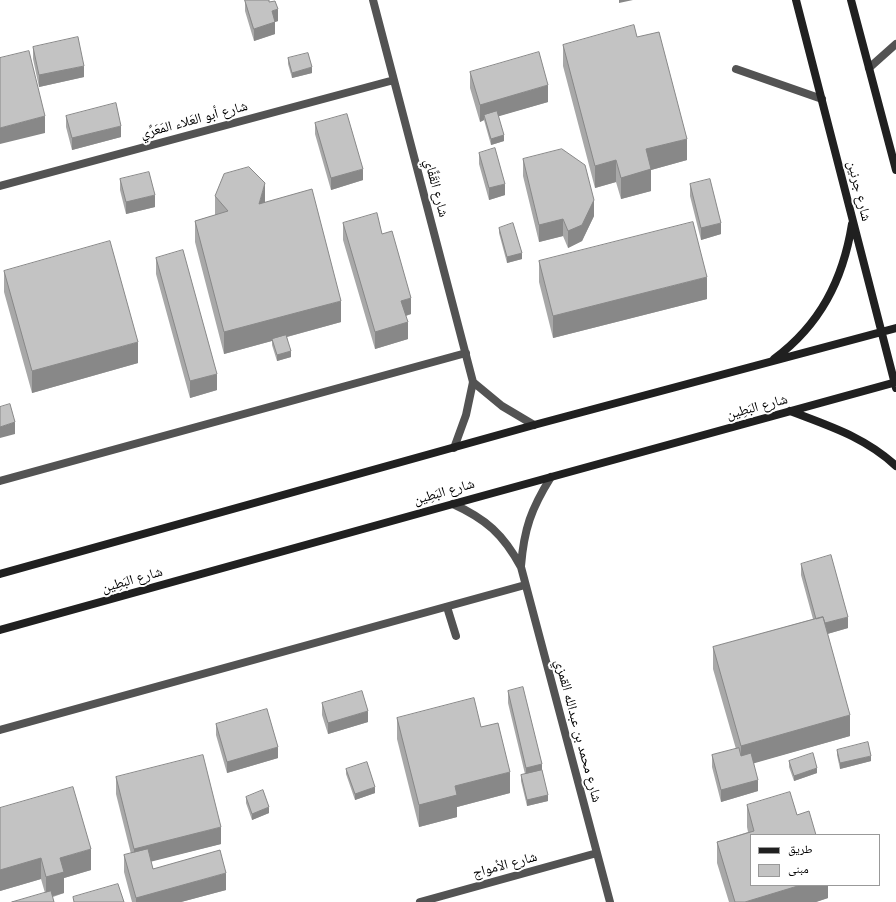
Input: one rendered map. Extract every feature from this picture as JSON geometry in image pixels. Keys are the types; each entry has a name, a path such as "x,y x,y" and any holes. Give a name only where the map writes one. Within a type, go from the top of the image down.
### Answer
{"main road":[{"name":"شارع جرنين","path":"796,0 895,384"},
{"path":"851,0 896,170"},
{"path":"770,362 788,349 817,317 828,298 845,260 853,220"},
{"path":"0,574 534,425 896,328"},
{"name":"شارع البَطِين","path":"0,630 790,411 895,384"},
{"path":"790,411 842,430 865,442 896,466"}],"street":[{"name":"شارع القَفَّاي","path":"373,0 473,382 466,415 454,448"},
{"path":"869,68 896,44"},
{"path":"736,69 822,99"},
{"name":"شارع أبو العَلاء المَعَرِّي","path":"0,186 394,80"},
{"path":"0,481 466,353"},
{"path":"473,382 502,406 534,425"},
{"name":"شارع محمد بن عبدالله القمزي","path":"520,567 523,543 529,519 538,498 551,477"},
{"name":"شارع محمد بن عبدالله القمزي","path":"452,504 470,511 486,522 512,551 520,567 610,902"},
{"path":"0,730 525,585"},
{"path":"447,607 456,636"},
{"name":"شارع الأمواج","path":"420,902 597,853"}],"building":[{"path":"245,0 275,1 278,9 272,11 275,22 254,29"},
{"path":"634,25 637,37 659,32 687,139 646,149 651,169 621,178 616,160 595,166 563,45"},
{"path":"78,37 84,66 39,75 33,47"},
{"path":"29,51 45,116 0,128 0,58"},
{"path":"539,52 548,85 480,105 470,72"},
{"path":"308,53 312,67 292,73 288,58"},
{"path":"116,103 121,126 72,138 66,116"},
{"path":"497,111 504,135 491,139 484,115"},
{"path":"347,114 363,169 331,178 315,123"},
{"path":"495,148 505,184 489,188 479,153"},
{"path":"562,149 585,165 594,200 582,225 568,231 563,219 539,225 523,159"},
{"path":"249,167 265,183 259,204 312,189 341,301 224,332 195,221 228,211 215,196 224,174"},
{"path":"149,172 155,195 126,202 120,179"},
{"path":"710,179 721,223 701,228 690,184"},
{"path":"377,213 382,234 392,231 411,298 401,301 408,322 375,332 343,223"},
{"path":"693,222 707,277 553,316 539,261"},
{"path":"513,223 522,253 507,257 499,228"},
{"path":"110,241 138,342 32,371 4,271"},
{"path":"183,250 217,374 190,381 156,258"},
{"path":"286,335 291,351 277,355 272,339"},
{"path":"10,404 15,422 0,427 0,407"},
{"path":"831,555 848,617 825,623 823,617 816,619 801,564"},
{"path":"823,617 850,715 741,746 713,647"},
{"path":"523,687 542,764 526,768 508,691"},
{"path":"362,691 368,711 328,723 322,703"},
{"path":"474,698 481,727 498,723 510,772 455,786 457,795 419,805 397,718"},
{"path":"267,709 278,747 227,762 216,724"},
{"path":"868,742 871,756 840,763 837,750"},
{"path":"739,748 741,756 751,753 758,780 721,790 712,755"},
{"path":"813,753 817,768 794,776 789,761"},
{"path":"203,755 221,827 134,849 116,777"},
{"path":"367,762 375,787 355,794 346,769"},
{"path":"542,770 548,795 527,800 521,775"},
{"path":"73,787 91,849 60,858 64,872 46,877 41,858 0,870 0,808"},
{"path":"263,790 269,807 252,814 246,797"},
{"path":"790,792 797,815 809,811 816,834 750,834 750,886 798,886 745,902 735,902 717,842 754,831 747,805"},
{"path":"148,849 153,869 220,850 226,873 136,898 124,855"},
{"path":"118,884 124,902 74,902 73,897"},
{"path":"51,891 54,902 12,902"}]}
